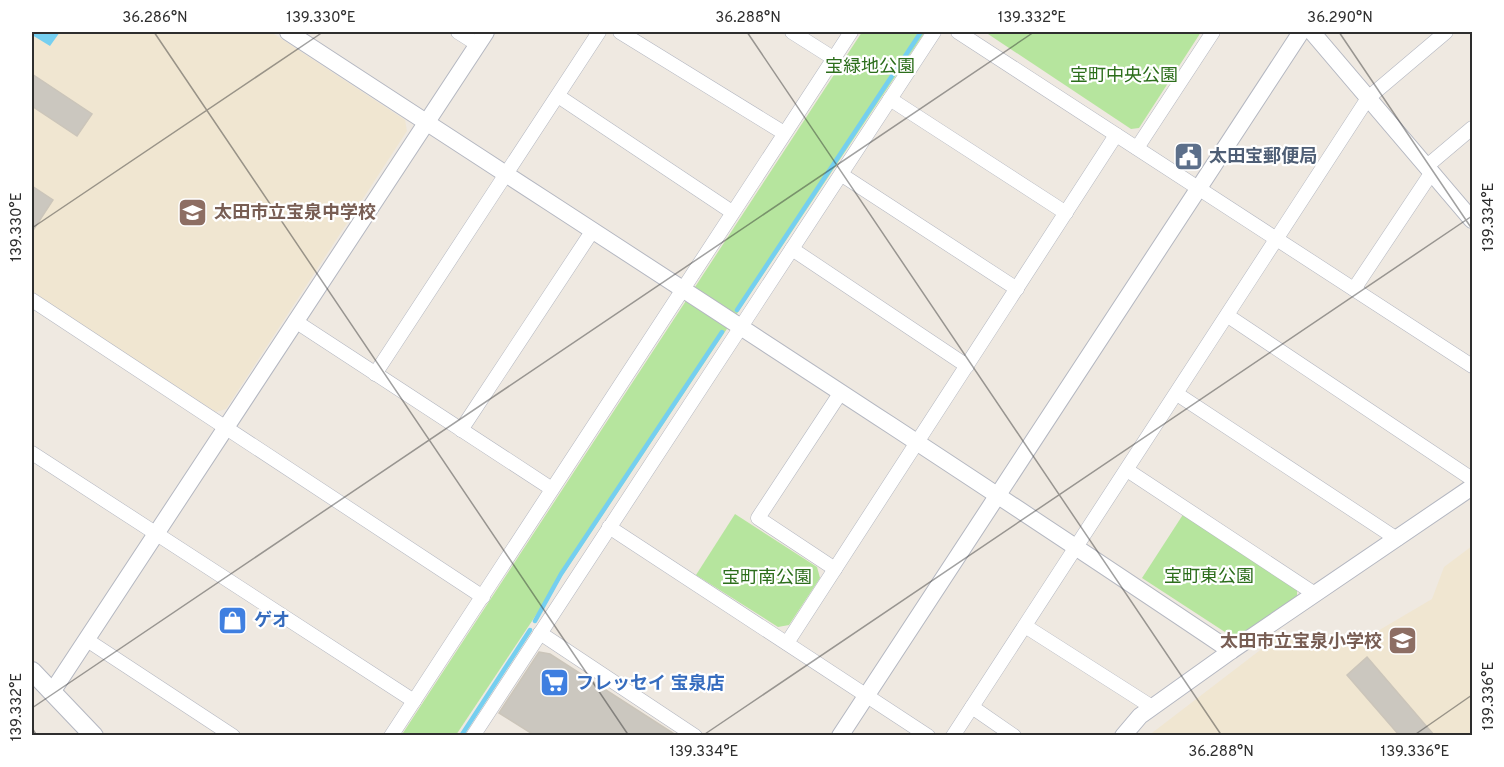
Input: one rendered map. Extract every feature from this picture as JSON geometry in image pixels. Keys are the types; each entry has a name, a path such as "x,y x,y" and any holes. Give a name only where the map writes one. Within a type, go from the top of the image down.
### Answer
{"main road":[{"path":"32,670 94,735"}],"street":[{"path":"288,32 918,442 1231,651"},
{"path":"52,692 481,38 458,32"},
{"path":"375,374 599,32"},
{"path":"620,32 784,133"},
{"path":"792,32 833,58"},
{"path":"392,735 681,289 851,32"},
{"path":"473,735 934,32"},
{"path":"958,32 1473,366"},
{"path":"1137,148 1213,32"},
{"path":"840,735 1197,186 1301,32"},
{"path":"1312,32 1473,220"},
{"path":"953,735 1368,98 1446,32"},
{"path":"558,96 732,212"},
{"path":"890,99 1066,213"},
{"path":"1354,289 1429,169 1473,128"},
{"path":"787,643 1116,135"},
{"path":"842,175 1017,289"},
{"path":"462,430 593,230"},
{"path":"792,249 967,366"},
{"path":"32,300 483,597"},
{"path":"1228,316 1473,479"},
{"path":"296,321 552,489"},
{"path":"835,569 758,518 841,392"},
{"path":"1177,394 1397,538"},
{"path":"32,453 414,701"},
{"path":"1127,470 1315,594"},
{"path":"1123,735 1140,716 1231,651 1473,488"},
{"path":"609,527 928,735"},
{"path":"1025,626 1152,707"},
{"path":"540,633 695,735"},
{"path":"87,640 233,735"},
{"path":"972,707 1014,735"}],"shaded area":[{"name":"太田市立宝泉中学校","path":"32,32 271,32 405,120 407,131 226,409 216,412 32,293"},
{"name":"太田市立宝泉小学校","path":"1472,546 1472,735 1148,736 1281,634 1304,647 1376,632 1432,599 1444,567"}],"green space":[{"name":"宝緑地公園","path":"862,32 925,32 456,735 401,736"},
{"name":"宝町中央公園","path":"985,32 1201,32 1139,128 1131,129"},
{"name":"宝町東公園","path":"1184,513 1297,587 1297,598 1242,635 1228,634 1142,578"},
{"name":"宝町南公園","path":"735,514 817,567 820,578 789,625 778,627 696,575"}],"water":[{"path":"32,32 60,32 50,46 32,35"}],"building":[{"path":"32,74 92,114 77,136 32,106"},
{"path":"32,186 53,200 32,232"},
{"name":"フレッセイ 宝泉店","path":"539,652 550,654 676,735 534,735 499,713"},
{"path":"1367,657 1434,735 1399,735 1347,675"}],"waterway":[{"path":"737,310 921,32"},
{"path":"535,621 561,574 722,332"},
{"path":"461,736 530,630"}],"place":[{"name":"太田宝郵便局","path":"1188,156"},
{"name":"太田市立宝泉中学校","path":"193,212"},
{"name":"ゲオ","path":"233,620"},
{"name":"太田市立宝泉小学校","path":"1403,641"},
{"name":"フレッセイ 宝泉店","path":"555,683"}]}
